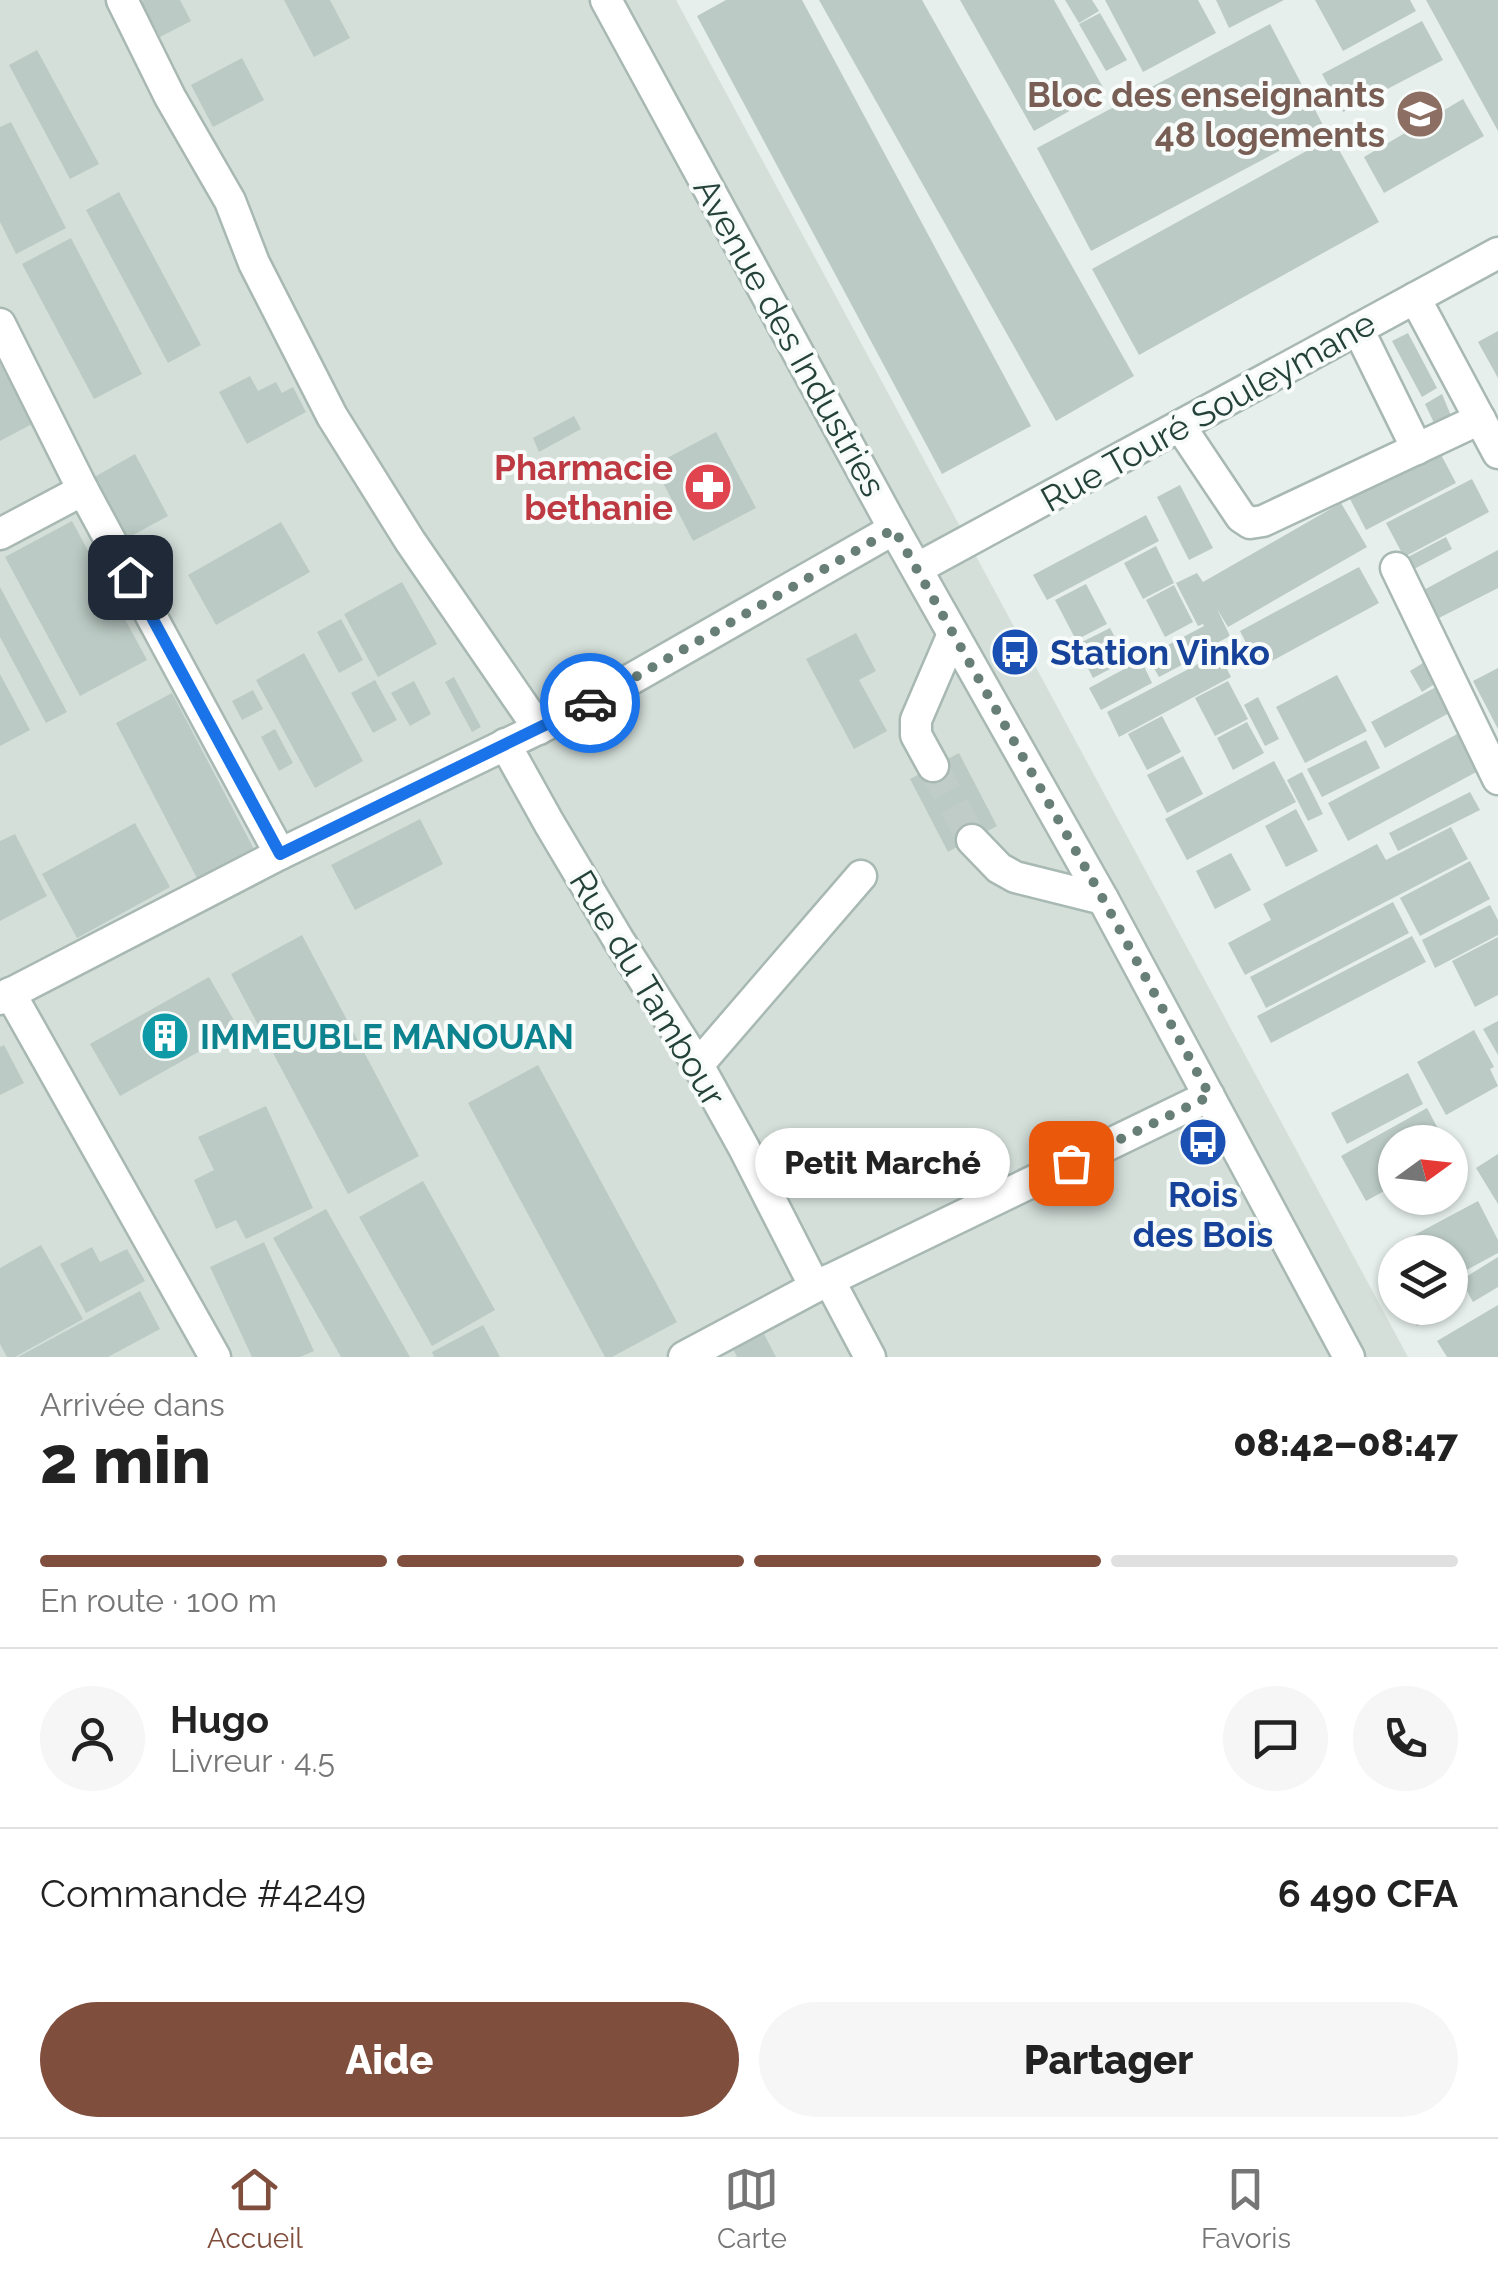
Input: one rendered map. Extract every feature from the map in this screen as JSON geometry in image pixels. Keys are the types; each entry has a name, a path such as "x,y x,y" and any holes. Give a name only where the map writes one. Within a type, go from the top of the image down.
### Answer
{"street":[{"path":"122,0 170,97 230,201 254,263 332,416 410,541 539,729"},
{"name":"Avenue des Industries","path":"606,0 894,529 1103,899 1349,1357"},
{"name":"Rue Touré Souleymane","path":"918,568 1498,253"},
{"path":"1415,298 1498,453"},
{"path":"0,324 84,490 280,854"},
{"path":"1358,329 1417,449"},
{"path":"1180,426 1240,517 1250,523 1262,521 1480,420"},
{"path":"0,534 84,490"},
{"path":"215,1357 5,996 280,854 577,710 894,529"},
{"path":"1396,568 1498,779"},
{"path":"932,766 916,735 916,720 953,634"},
{"name":"Rue du Tambour","path":"506,744 549,824 698,1065 822,1284 870,1357"},
{"path":"972,840 999,868 1014,877 1103,899"},
{"path":"698,1065 861,876"},
{"path":"684,1357 822,1284 1210,1096"}],"shaded area":[{"path":"0,0 676,0 1378,1301 1378,1325 1391,1325 1408,1357 0,1357"}],"building":[{"path":"180,0 191,21 160,37 141,1"},
{"path":"284,0 330,0 350,38 314,57"},
{"path":"726,0 802,0 1031,426 942,474 697,16"},
{"path":"819,0 922,0 1134,376 1056,421"},
{"path":"960,0 1054,0 1105,91 1034,131"},
{"path":"1065,0 1092,0 1099,11 1079,23"},
{"path":"1105,0 1198,0 1216,33 1143,72"},
{"path":"1216,0 1284,0 1229,28"},
{"path":"1315,0 1410,0 1416,11 1343,51"},
{"path":"1426,0 1498,0 1498,131"},
{"path":"1100,13 1127,60 1106,71 1079,24"},
{"path":"1422,21 1443,60 1343,112 1322,74"},
{"path":"1270,24 1324,127 1091,251 1037,148"},
{"path":"37,50 99,164 70,179 9,65"},
{"path":"242,58 264,100 213,127 191,85"},
{"path":"1463,99 1484,136 1384,193 1364,157"},
{"path":"11,122 66,228 16,254 0,222 0,127"},
{"path":"1332,137 1379,222 1139,355 1092,269"},
{"path":"119,192 201,345 168,363 86,210"},
{"path":"71,238 142,374 94,399 22,264"},
{"path":"1498,331 1498,378 1478,342"},
{"path":"1408,333 1437,388 1422,397 1392,341"},
{"path":"0,364 32,424 0,441"},
{"path":"250,376 258,391 276,382 282,393 293,387 306,412 247,444 219,392"},
{"path":"1442,394 1452,418 1436,427 1425,404"},
{"path":"574,416 581,429 539,452 533,438"},
{"path":"716,432 756,508 693,541 654,465"},
{"path":"1438,449 1456,483 1366,530 1349,497"},
{"path":"135,454 168,516 124,540 91,479"},
{"path":"1472,479 1489,512 1404,557 1386,523"},
{"path":"1180,485 1213,548 1189,560 1157,497"},
{"path":"1341,503 1367,547 1228,627 1217,609 1230,636 1159,677 1147,656 1204,626 1198,626 1176,583 1197,573 1203,582"},
{"path":"1146,515 1159,541 1047,600 1033,575"},
{"path":"72,521 147,660 80,696 5,557"},
{"path":"281,522 310,572 216,625 188,575"},
{"path":"1446,537 1452,549 1414,569 1408,557"},
{"path":"1156,546 1174,583 1143,599 1124,563"},
{"path":"1498,550 1498,588 1435,620 1420,592"},
{"path":"1359,567 1379,603 1259,668 1240,631"},
{"path":"402,582 437,644 378,677 344,614"},
{"path":"1086,584 1107,624 1076,640 1055,600"},
{"path":"1174,585 1193,622 1165,637 1146,600"},
{"path":"0,587 67,712 46,723 0,637"},
{"path":"341,619 363,660 339,673 317,632"},
{"path":"1110,628 1127,660 1093,678 1076,645"},
{"path":"856,633 876,671 859,680 887,731 854,749 806,659"},
{"path":"304,653 363,761 315,788 256,680"},
{"path":"1219,653 1231,677 1119,737 1107,712"},
{"path":"1431,658 1451,712 1385,748 1371,722 1438,686 1436,683 1422,692 1410,671"},
{"path":"1141,660 1152,683 1101,710 1089,688"},
{"path":"1498,668 1498,729 1473,681"},
{"path":"0,674 30,730 0,746"},
{"path":"1337,675 1367,731 1305,763 1276,707"},
{"path":"454,677 481,727 472,732 445,682"},
{"path":"375,680 397,720 373,733 351,693"},
{"path":"414,681 431,714 410,726 391,693"},
{"path":"1228,681 1248,719 1215,736 1195,698"},
{"path":"253,690 263,709 242,720 232,701"},
{"path":"172,693 257,855 200,884 116,723"},
{"path":"1258,697 1279,739 1265,746 1244,705"},
{"path":"1162,716 1181,752 1147,770 1128,734"},
{"path":"1247,722 1264,753 1233,770 1217,738"},
{"path":"275,729 293,763 279,771 261,737"},
{"path":"1461,732 1480,770 1348,841 1328,803"},
{"path":"1366,740 1380,768 1322,797 1307,769"},
{"path":"959,753 997,826 948,852 910,779"},
{"path":"1183,756 1203,794 1167,813 1147,775"},
{"path":"1274,761 1296,802 1187,860 1165,819"},
{"path":"1302,772 1323,814 1308,821 1287,780"},
{"path":"1470,792 1480,810 1398,851 1389,833"},
{"path":"1296,809 1318,851 1286,867 1265,826"},
{"path":"420,819 443,864 355,910 331,865"},
{"path":"135,823 170,887 77,938 42,874"},
{"path":"1451,827 1468,859 1245,975 1228,943 1271,920 1263,904 1377,844 1386,860"},
{"path":"15,834 47,896 0,921 0,841"},
{"path":"1231,853 1251,890 1215,909 1196,871"},
{"path":"1470,861 1490,899 1420,936 1400,898"},
{"path":"1393,902 1409,933 1266,1008 1250,977"},
{"path":"1490,905 1498,920 1498,935 1435,968 1422,940"},
{"path":"302,935 419,1156 348,1194 231,974"},
{"path":"1412,936 1426,962 1271,1043 1257,1016"},
{"path":"1498,937 1498,995 1475,1007 1452,961"},
{"name":"IMMEUBLE MANOUAN","path":"209,977 239,1029 120,1096 90,1044"},
{"path":"1498,1021 1498,1055 1483,1029"},
{"path":"1474,1030 1494,1067 1490,1069 1498,1086 1446,1115 1417,1062"},
{"path":"4,1045 24,1083 0,1095 0,1047"},
{"path":"538,1065 677,1322 612,1357 605,1357 468,1103"},
{"path":"1408,1073 1423,1104 1347,1144 1331,1113"},
{"path":"266,1106 313,1208 246,1239 236,1220 216,1229 194,1180 214,1170 198,1137"},
{"path":"1427,1108 1436,1125 1397,1125"},
{"path":"1378,1135 1378,1194 1366,1201 1341,1156"},
{"path":"1498,1154 1498,1204 1476,1168"},
{"path":"423,1181 495,1310 432,1346 359,1217"},
{"path":"1478,1201 1498,1240 1498,1253 1468,1269 1468,1235 1414,1235 1452,1215 1468,1215 1468,1206"},
{"path":"326,1209 410,1357 341,1357 273,1238"},
{"path":"264,1242 314,1351 300,1357 252,1357 210,1267"},
{"path":"41,1245 83,1319 15,1357 7,1357 0,1344 0,1268"},
{"path":"92,1247 100,1262 127,1249 145,1281 86,1313 60,1264"},
{"path":"1498,1257 1498,1287 1473,1302 1468,1293 1468,1276"},
{"path":"140,1291 160,1329 108,1357 18,1357"},
{"path":"1498,1305 1498,1357 1447,1357 1437,1341"},
{"path":"483,1325 500,1357 434,1357 432,1352"},
{"path":"764,1334 776,1357 737,1357 733,1349"}],"tunnel":[{"path":"933,766 972,840"}],"way so far":[{"path":"590,703 894,529 1210,1096 1071,1163"}],"place":[{"name":"Bloc des enseignants 48 logements","path":"1420,114"},
{"name":"Pharmacie bethanie","path":"708,487"},
{"name":"Station Vinko","path":"1015,652"},
{"name":"IMMEUBLE MANOUAN","path":"165,1036"},
{"name":"Rois des Bois","path":"1203,1142"},
{"name":"Petit Marché","path":"1071,1163"}],"route":[{"path":"130,577 280,854 590,703"}]}
